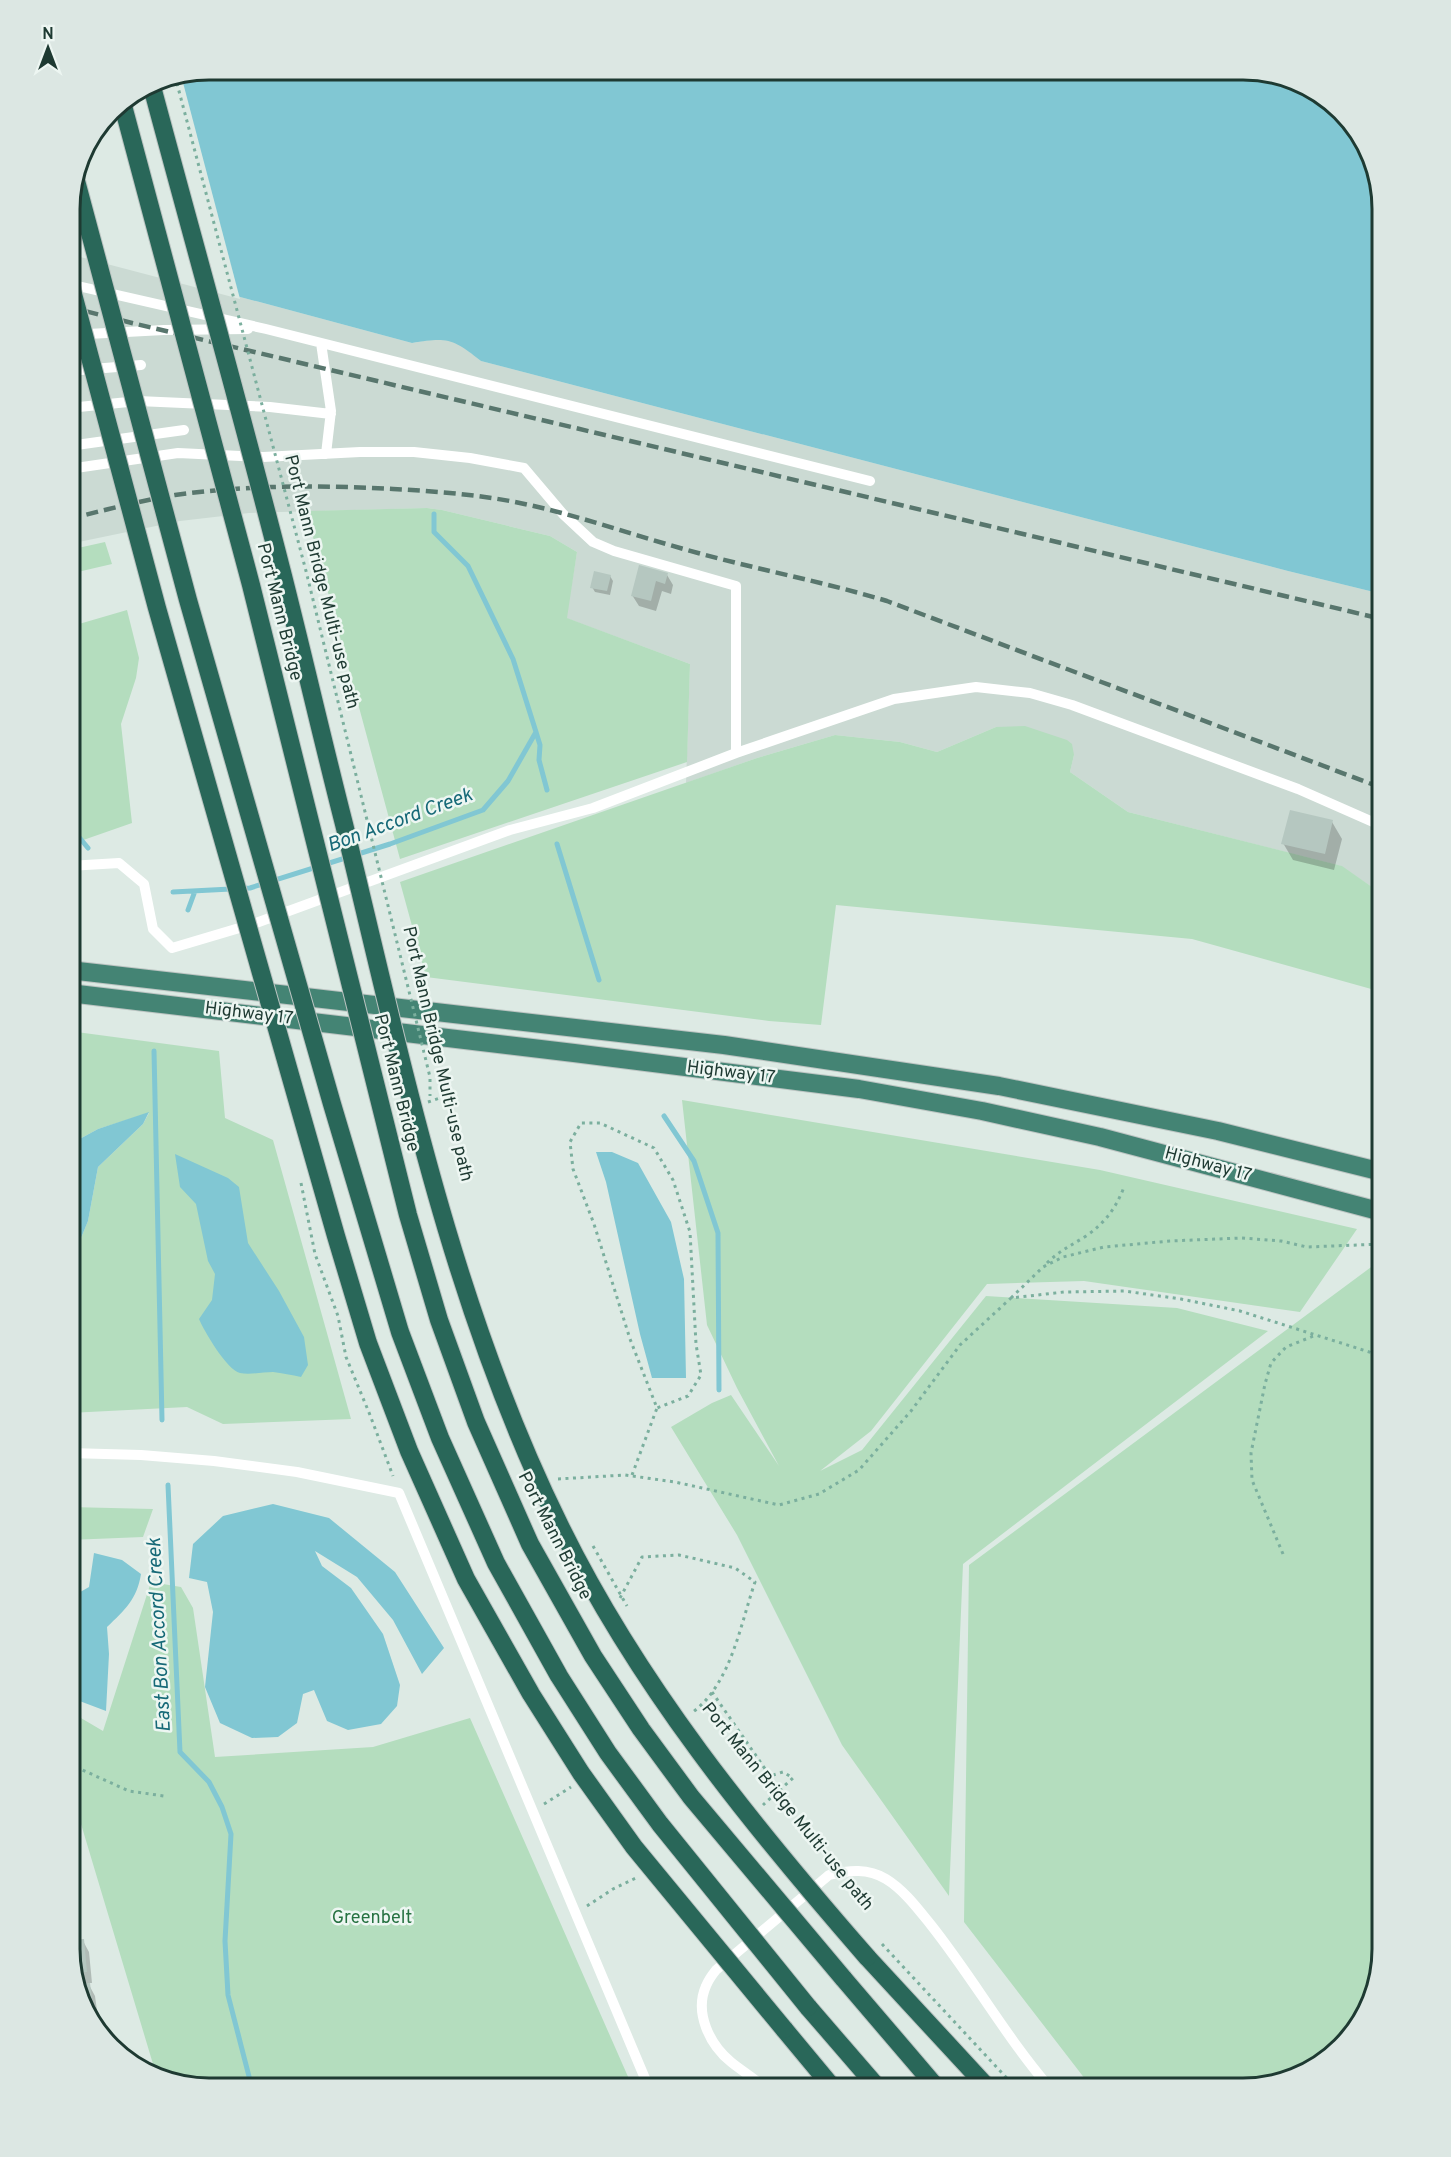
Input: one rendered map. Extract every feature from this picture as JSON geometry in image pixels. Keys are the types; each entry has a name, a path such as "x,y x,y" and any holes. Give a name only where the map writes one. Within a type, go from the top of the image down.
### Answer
{"highway":[{"path":"154,92 283,576 407,1084 471,1310 507,1408 560,1527 622,1638 668,1709 716,1775 822,1905 979,2078"},
{"name":"Port Mann Bridge","path":"125,112 251,585 408,1215 439,1320 476,1422 530,1544 593,1656 641,1729 691,1797 928,2078"},
{"path":"80,197 188,600 329,1093 400,1332 440,1438 496,1563 559,1676 608,1753 660,1824 808,2007 869,2078"},
{"path":"80,322 157,608 336,1236 368,1342 409,1451 466,1579 531,1694 581,1773 634,1847 825,2078"},
{"name":"Highway 17","path":"80,971 724,1045 999,1086 1218,1131 1372,1170"},
{"name":"Highway 17","path":"80,994 859,1089 982,1111 1100,1137 1372,1209"},
{"path":"1348,1203 1372,1205"}],"lane":[{"path":"80,284 870,481"},
{"path":"80,334 164,330 266,329"},
{"path":"321,343 331,414 326,454"},
{"path":"80,370 141,365"},
{"path":"80,407 138,401 270,407 331,414"},
{"path":"80,444 184,430"},
{"path":"80,467 178,453 263,457 414,452 470,458 524,468 563,514 593,542 614,551 736,586 736,753"},
{"path":"80,865 119,863 144,884 153,929 172,948 256,923 510,830 593,808 736,753 894,699 976,687 1030,693 1072,705 1298,789 1372,822"},
{"path":"79,1453 141,1455 213,1461 297,1472 399,1493 645,2077"},
{"path":"751,2078 715,2047 706,2028 703,2008 705,1988 716,1970 829,1875 848,1870 868,1872 886,1880 902,1892 957,1959 1041,2078"}],"path":[{"name":"Port Mann Bridge Multi-use path","path":"176,84 306,571 430,1077 430,1100 433,1111"},
{"path":"632,1477 657,1408 630,1339 594,1224 573,1169 570,1142 581,1123 600,1123 654,1148 673,1180 690,1232 696,1344 701,1375 688,1396 657,1408"},
{"path":"550,1480 632,1477 675,1482 779,1505 819,1494 859,1470 911,1411 960,1345 1057,1252 1086,1236 1107,1219 1117,1205 1124,1187"},
{"path":"1043,1267 1063,1257 1104,1247 1170,1241 1242,1238 1281,1241 1307,1247 1372,1244"},
{"path":"1011,1298 1064,1292 1124,1291 1181,1299 1239,1311 1372,1353"},
{"path":"1283,1554 1252,1480 1251,1453 1271,1363 1286,1347 1317,1335"},
{"path":"558,1475 563,1486"},
{"path":"588,1538 627,1608"},
{"path":"710,1563 735,1568 755,1582 743,1618"},
{"path":"712,1692 770,1776 783,1772 794,1778"},
{"name":"Port Mann Bridge Multi-use path","path":"690,1707 697,1716"},
{"path":"79,1769 129,1791 164,1796"},
{"name":"Port Mann Bridge Multi-use path","path":"759,1798 766,1806"},
{"name":"Port Mann Bridge Multi-use path","path":"875,1936 1006,2078"}],"shaded area":[{"path":"80,254 412,343 435,339 451,340 481,361 1372,592 1372,887 1341,866 1128,812 1070,772 1074,755 996,727 937,752 900,742 835,735 757,758 686,783 690,664 566,618 577,552 550,536 427,508 249,513 180,521 80,542"}],"green space":[{"path":"427,508 550,536 577,552 567,618 690,664 687,762 400,859 306,511"},
{"path":"105,542 112,564 80,571 80,548"},
{"path":"127,610 139,658 136,678 121,724 132,823 80,841 80,624"},
{"path":"1025,726 1067,740 1072,744 1074,755 1070,772 1128,812 1342,866 1372,887 1372,989 1192,939 836,905 821,1025 769,1021 426,977 400,882 757,758 835,735 900,742 937,752 996,727"},
{"path":"80,1032 219,1051 225,1118 273,1140 351,1419 223,1424 187,1407 79,1412 79,1242 88,1221 98,1167 143,1124 149,1113 98,1129 79,1139"},
{"path":"682,1100 1100,1170 1357,1229 1300,1312 1084,1281 987,1284 871,1431 820,1471 862,1450 986,1296 1177,1308 1268,1331 963,1564 949,1896 842,1745 737,1535 671,1427 712,1403 731,1395 779,1466 737,1388 707,1325"},
{"path":"1372,1266 1372,1948 1362,1998 1345,2027 1321,2051 1292,2068 1242,2078 1084,2078 964,1922 969,1565"},
{"path":"79,1507 153,1509 143,1537 79,1540"},
{"name":"Greenbelt","path":"151,1582 181,1587 193,1608 215,1757 373,1747 470,1718 628,2077 200,2077 167,2071 153,2065 79,1818 79,1717 103,1731"}],"water":[{"path":"209,79 1251,80 1276,84 1307,97 1334,117 1354,144 1367,175 1372,209 1372,592 481,361 450,342 434,340 412,343 80,254 80,200 84,175 89,159 106,130 117,117 137,101 159,89 183,82"},
{"path":"149,1112 143,1124 98,1167 88,1221 79,1242 79,1139 98,1129"},
{"path":"596,1152 612,1152 638,1163 671,1222 684,1279 686,1378 652,1378 606,1182"},
{"path":"175,1154 228,1178 239,1187 248,1243 279,1291 304,1337 308,1365 301,1377 273,1372 240,1373 223,1358 206,1332 199,1319 212,1300 215,1274 208,1261 196,1204 180,1187"},
{"path":"273,1504 329,1518 395,1572 444,1648 422,1674 393,1620 357,1577 315,1551 322,1566 351,1588 383,1634 400,1685 397,1706 381,1724 348,1730 327,1721 314,1690 303,1694 297,1723 278,1737 252,1738 220,1723 205,1687 213,1612 207,1582 189,1578 193,1544 223,1516"},
{"path":"94,1553 122,1560 141,1574 137,1590 129,1604 107,1627 109,1654 106,1711 79,1701 79,1593 89,1587"}],"pier":[{"path":"183,82 240,299 80,257 80,200 89,159 106,130 117,117 137,101 167,86"}],"building":[{"path":"639,565 668,573 665,584 656,581 651,601 631,596"},
{"path":"594,571 611,575 607,591 590,588"},
{"path":"1290,810 1333,820 1325,854 1281,844"},
{"path":"79,1939 84,1939 87,1972 82,1972"},
{"path":"90,1983 93,2005 89,1998 84,1984"}],"waterway":[{"name":"Bon Accord Creek","path":"173,892 250,888 390,844 483,810 508,781 536,732 513,659 468,566 434,532 434,514"},
{"path":"536,732 540,745 539,760 547,790"},
{"name":"Bon Accord Creek","path":"80,838 88,848"},
{"path":"557,844 599,980"},
{"name":"East Bon Accord Creek","path":"188,910 195,891"},
{"name":"East Bon Accord Creek","path":"154,1051 162,1420"},
{"path":"664,1116 694,1161 718,1233 719,1390"},
{"name":"East Bon Accord Creek","path":"168,1485 180,1752 209,1782 222,1807 231,1834 225,1941 228,1995 249,2077"}],"railway":[{"path":"80,310 1372,617"},
{"path":"80,516 175,495 257,488 393,489 452,493 510,501 581,518 698,553 887,601 1372,784"}]}
